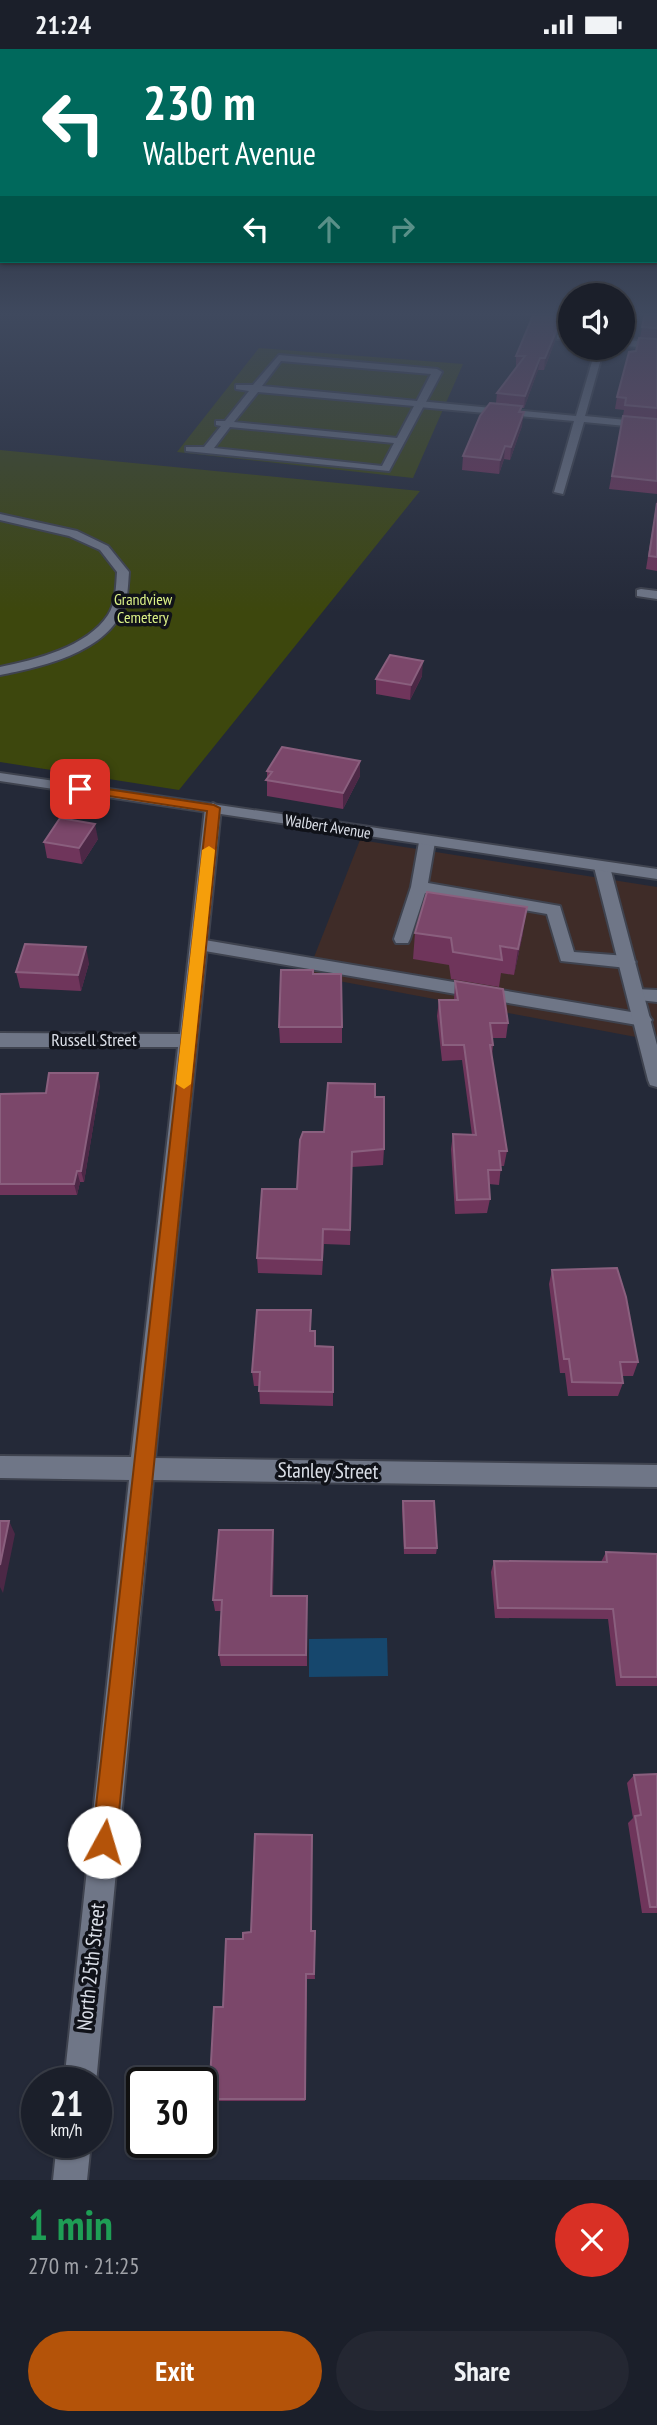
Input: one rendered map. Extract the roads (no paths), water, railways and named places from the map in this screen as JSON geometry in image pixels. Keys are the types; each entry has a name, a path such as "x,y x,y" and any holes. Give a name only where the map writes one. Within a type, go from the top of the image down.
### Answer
{"street":[{"path":"207,450 236,412"},
{"path":"190,449 384,469 414,412"},
{"path":"509,412 657,426"},
{"path":"559,492 580,412"},
{"path":"212,422 399,441"},
{"path":"0,517 73,533 104,548 123,572 121,598 109,623 74,648 22,667 0,671"},
{"path":"641,593 657,595"},
{"name":"Walbert Avenue","path":"0,777 657,874"},
{"name":"North 25th Street","path":"82,2067 142,1468 214,808"},
{"path":"402,939 419,887 427,842"},
{"path":"602,867 636,995 648,1026 657,1080"},
{"path":"419,887 554,910 567,957 627,962"},
{"path":"199,945 648,1026"},
{"path":"636,995 657,996"},
{"name":"Russell Street","path":"0,1040 188,1041"},
{"name":"Stanley Street","path":"0,1467 657,1476"},
{"path":"70,2180 72,2158"}],"water":[{"path":"387,1638 388,1676 309,1677 309,1639"}],"park label":[{"name":"Grandview Cemetery","path":"143,608"}]}
